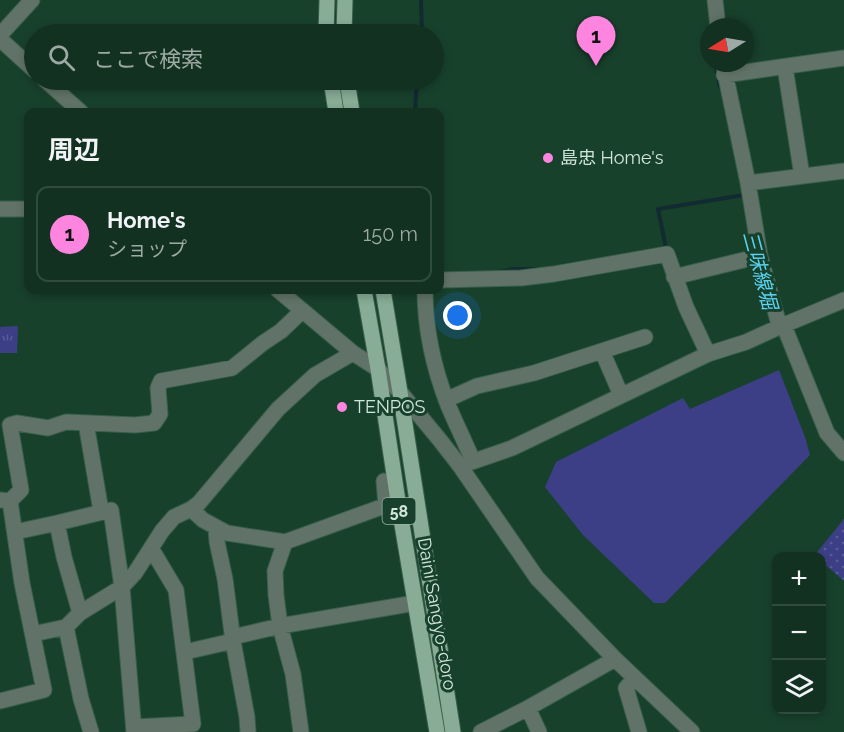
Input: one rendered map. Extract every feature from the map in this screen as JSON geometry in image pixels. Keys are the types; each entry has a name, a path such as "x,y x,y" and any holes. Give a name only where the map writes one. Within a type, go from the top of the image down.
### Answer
{"main road":[{"path":"326,24 327,0"},
{"path":"344,24 345,0"},
{"path":"333,90 335,108"},
{"path":"349,90 351,108"},
{"name":"Daini Sangyo-doro","path":"365,294 378,369 392,504 415,603 437,732"},
{"name":"Daini Sangyo-doro","path":"384,294 453,732"}],"street":[{"path":"24,60 0,37 32,0"},
{"path":"715,0 717,18"},
{"path":"754,68 785,67 844,58"},
{"path":"785,67 802,176"},
{"path":"724,72 748,183 760,256 778,327"},
{"path":"56,90 76,108"},
{"path":"748,183 844,171"},
{"path":"0,209 24,209"},
{"path":"444,280 521,278 667,254 686,307 708,354"},
{"path":"674,277 760,256"},
{"path":"283,294 353,353 378,369 400,392 466,464 537,578 615,659 692,732"},
{"path":"426,294 431,344 466,464"},
{"path":"466,464 512,448 708,354 746,342 844,300"},
{"path":"0,698 44,690 22,583 15,532 5,501 21,490 10,425 17,423 48,428 66,422 135,425 154,423 160,414 158,388 161,381 232,368 281,331 302,311"},
{"path":"778,327 786,331 827,433 844,453"},
{"path":"446,400 477,386 534,373 645,337"},
{"path":"602,351 621,395"},
{"path":"33,634 66,627 80,613 122,587 135,573 162,531 174,517 199,503 278,409 315,375 353,353"},
{"path":"86,423 101,512"},
{"path":"191,509 204,520 227,533 285,542 392,504 384,481"},
{"path":"15,532 111,510 122,587 134,730 193,724 176,590 151,548"},
{"path":"57,523 80,613"},
{"path":"216,528 248,732"},
{"path":"285,542 275,571 276,595 280,626 293,674 301,732"},
{"path":"185,652 280,626 415,603"},
{"path":"66,627 81,699 91,732"},
{"path":"481,732 615,659"},
{"path":"635,678 626,688 639,732"},
{"path":"528,708 539,732"}],"green space":[{"path":"18,326 17,353 0,353 0,327"},
{"path":"779,370 810,455 665,603 654,603 583,535 545,487 556,462 683,398 690,409"},
{"path":"844,519 843,580 826,565 826,552 817,552"}],"waterway":[{"path":"421,0 422,24"},
{"name":"三味線堀","path":"717,72 720,87"},
{"path":"415,108 416,90"},
{"path":"663,248 666,248 658,209 744,195"},
{"path":"500,272 513,269 538,269"}],"place":[{"name":"Home's","path":"596,66"},
{"name":"島忠 Home's","path":"548,158"},
{"name":"TENPOS","path":"342,407"}]}
